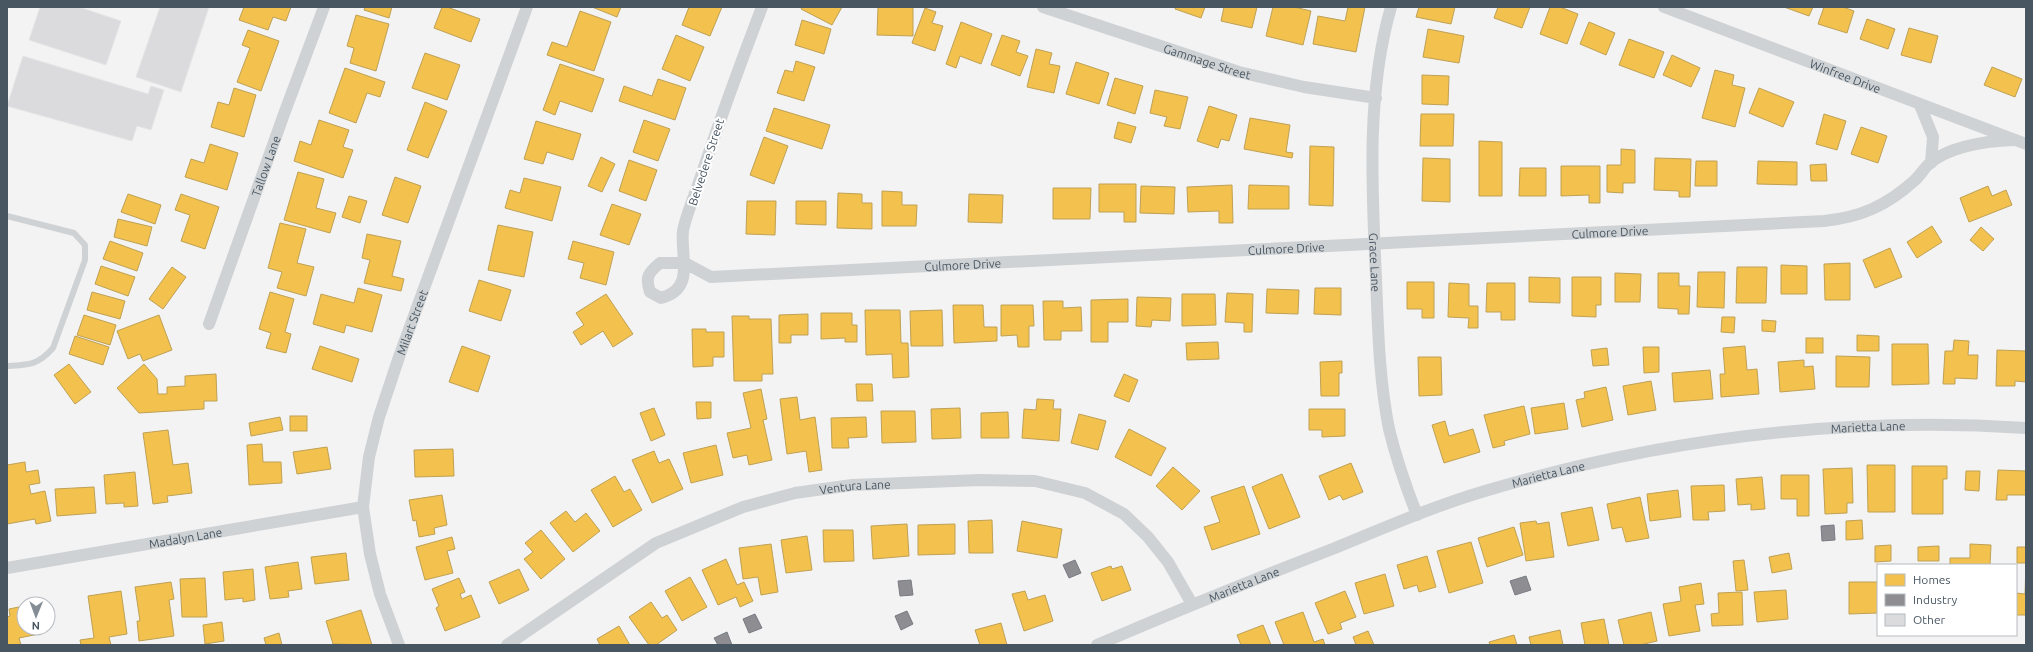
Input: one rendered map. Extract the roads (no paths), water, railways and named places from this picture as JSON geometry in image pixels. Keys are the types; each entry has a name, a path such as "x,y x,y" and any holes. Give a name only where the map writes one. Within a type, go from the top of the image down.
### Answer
{"street":[{"name":"Tallow Lane","path":"209,324 324,7"},
{"name":"Milart Street","path":"399,645 379,588 370,554 363,507 369,457 379,416 527,7"},
{"name":"Belvedere Street","path":"685,263 683,231 726,100 762,7"},
{"name":"Gammage Street","path":"1043,7 1239,72 1304,86 1376,98"},
{"name":"Grace Lane","path":"1391,7 1385,27 1376,98 1372,175 1379,352 1384,398 1400,469 1416,515"},
{"name":"Winfree Drive","path":"1664,7 2020,142"},
{"path":"1920,105 1933,138 1931,162"},
{"name":"Culmore Drive","path":"685,263 711,277 1374,245 1840,220 1858,215 1887,202 1915,180 1931,162 1961,148 1976,144 2020,142"},
{"path":"660,263 685,263 682,283 672,295 661,298 650,292 646,282 650,271 660,263"},
{"name":"Marietta Lane","path":"1097,645 1192,604 1416,515 1483,492 1568,469 1658,449 1753,435 1835,427 1919,424 2026,428"},
{"name":"Ventura Lane","path":"507,645 656,543 743,507 795,493 852,485 980,480 1035,481 1086,493 1124,514 1148,537 1168,562 1192,604"},
{"name":"Madalyn Lane","path":"7,568 363,507"}],"lane":[{"path":"7,216 74,233 85,244 85,260 53,348 43,359 29,365 7,366"}]}
